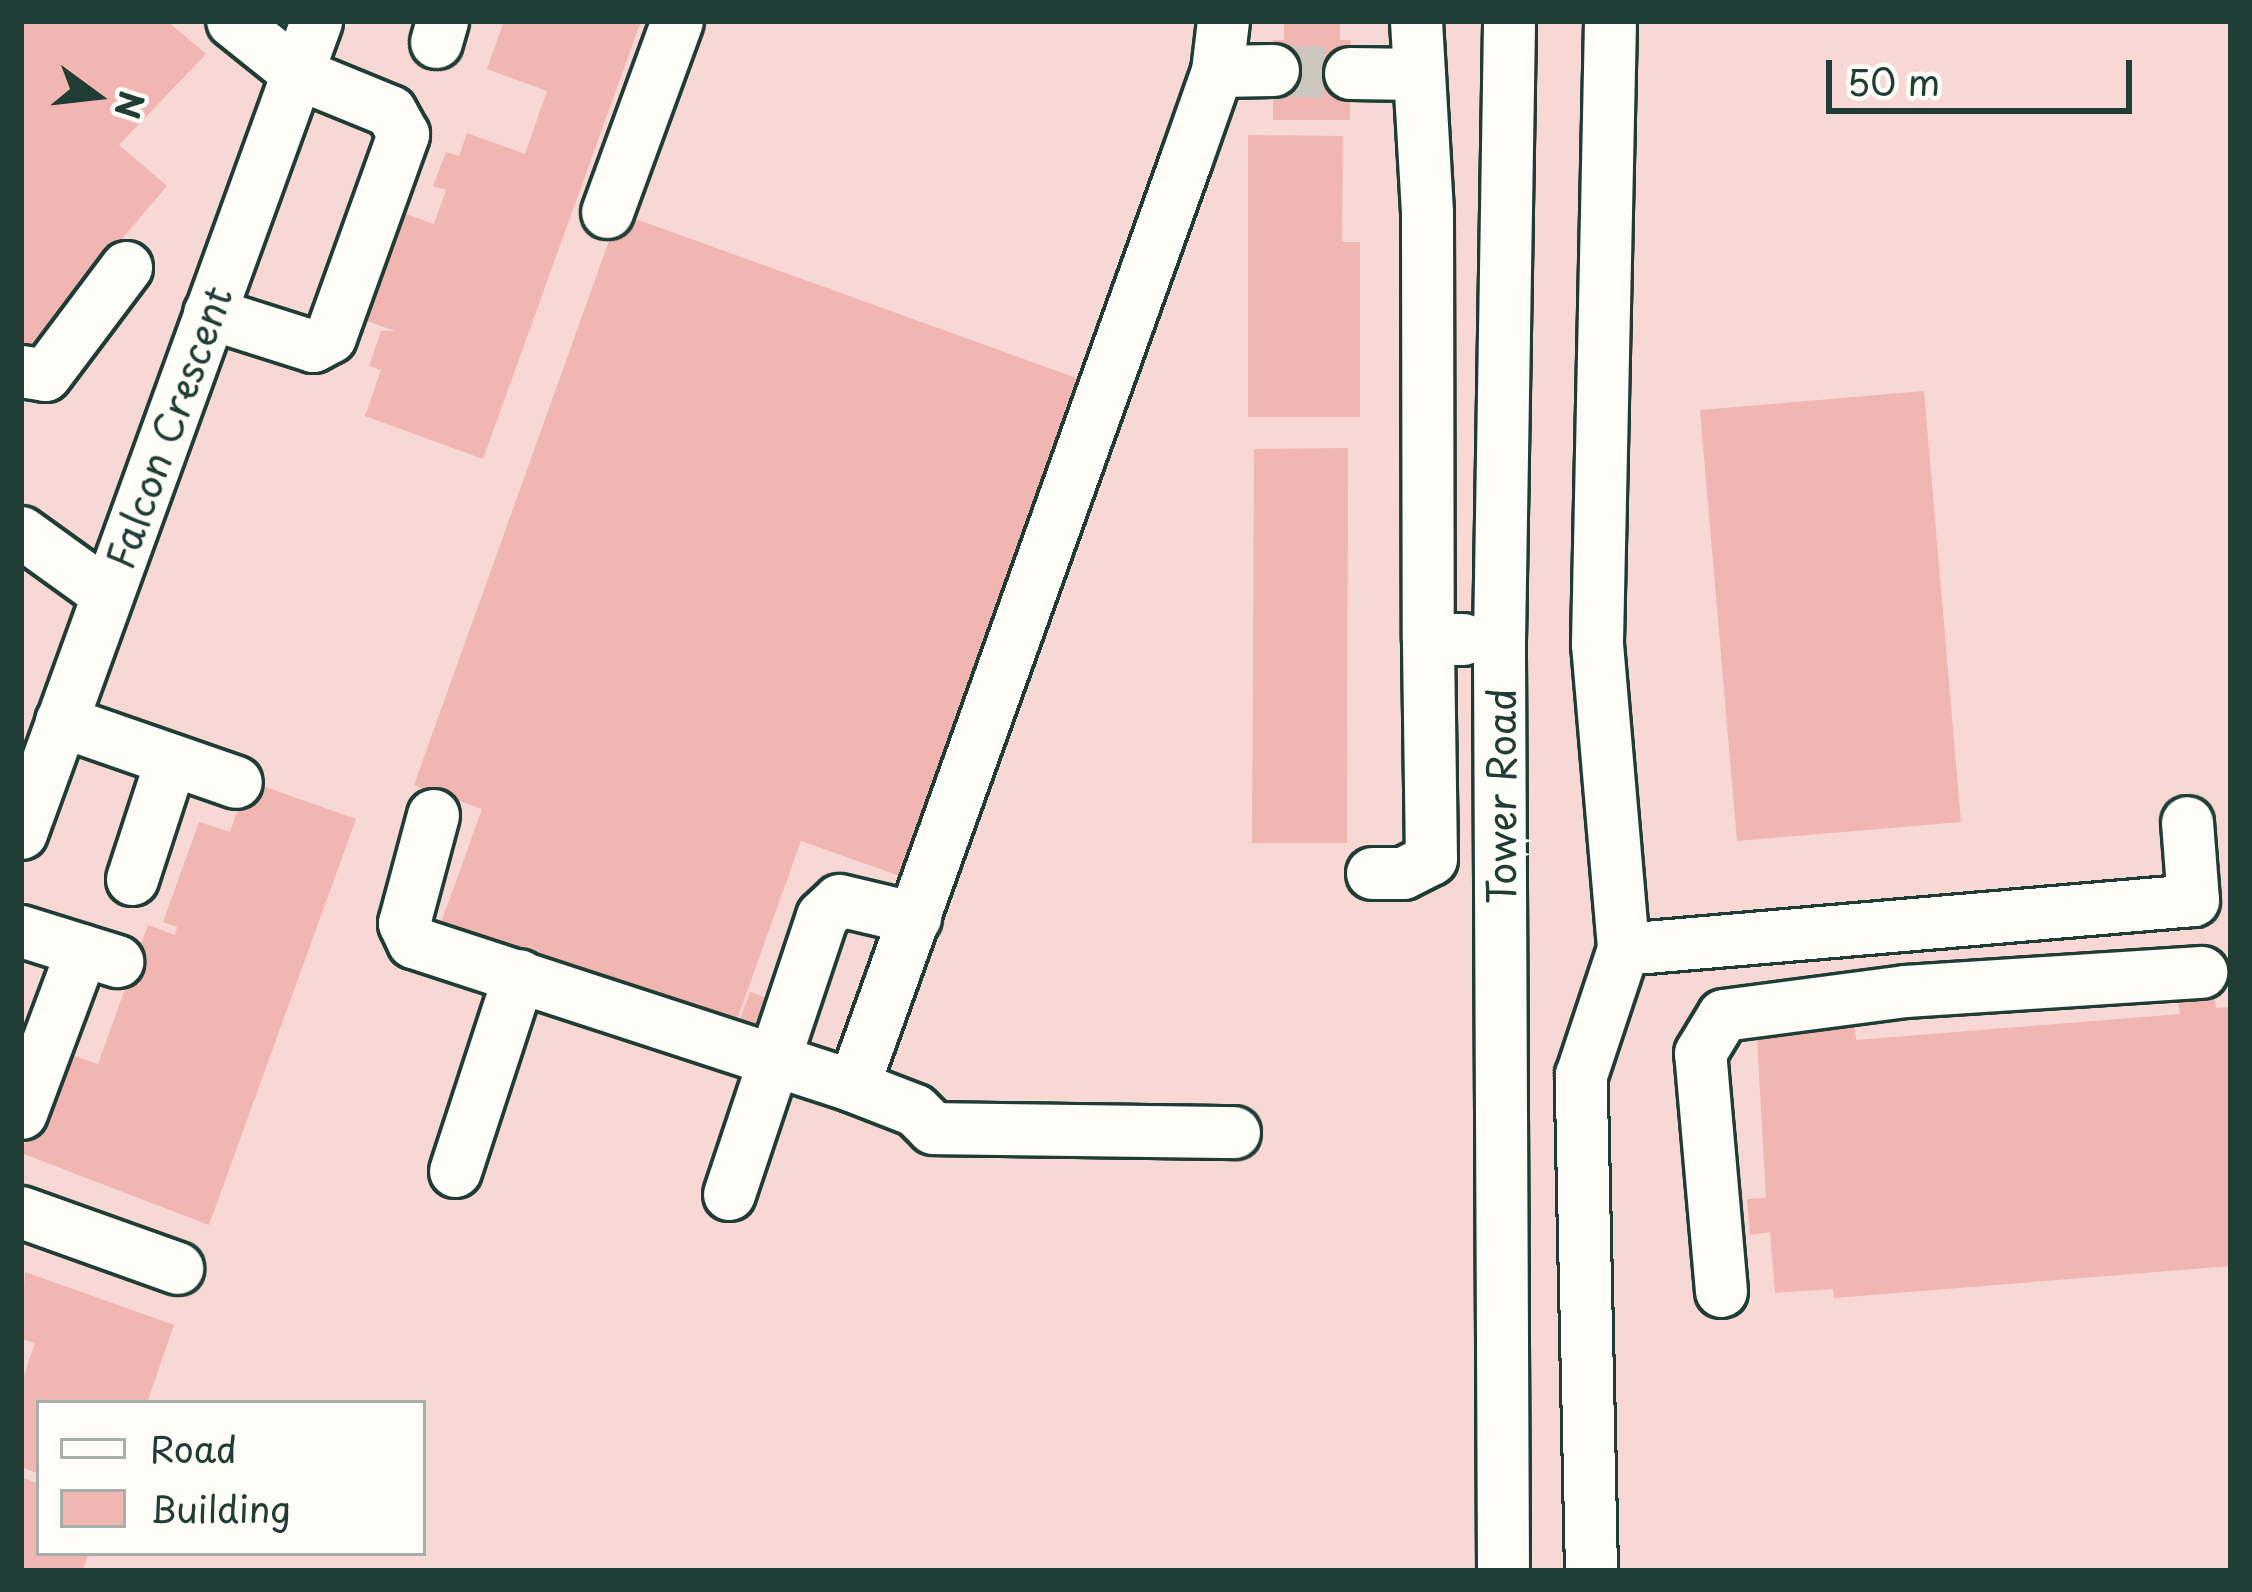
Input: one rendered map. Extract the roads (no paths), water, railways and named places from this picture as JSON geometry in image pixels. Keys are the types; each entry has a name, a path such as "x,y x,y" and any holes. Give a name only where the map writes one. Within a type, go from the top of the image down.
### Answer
{"street":[{"path":"209,313 313,346 336,326 403,124 390,111 297,73 232,21"},
{"name":"Falcon Crescent","path":"21,833 316,21"},
{"path":"607,212 677,21"},
{"path":"1372,873 1403,873 1431,859 1427,214 1416,21"},
{"name":"Tower Road","path":"1503,1571 1499,640 1509,21"},
{"path":"1592,1571 1581,1075 1624,949 1598,644 1610,21"},
{"path":"853,1086 1220,46 1274,70"},
{"path":"1350,74 1419,74"},
{"path":"21,370 45,375 126,267"},
{"path":"21,532 106,594"},
{"path":"1428,639 1499,640"},
{"path":"62,721 236,782"},
{"path":"133,879 172,760"},
{"path":"433,815 407,937 853,1086 915,1110 941,1130 1234,1132"},
{"path":"1721,1291 1700,1053 1723,1016 1905,991 2216,972 2193,900 2187,822"},
{"path":"1624,949 2193,900"},
{"path":"729,1194 772,1057 829,908 854,901 914,918"},
{"path":"21,931 99,956 21,1114"},
{"path":"455,1171 519,975"},
{"path":"21,1212 177,1268"}],"tunnel":[{"path":"1273,70 1350,73"}]}
